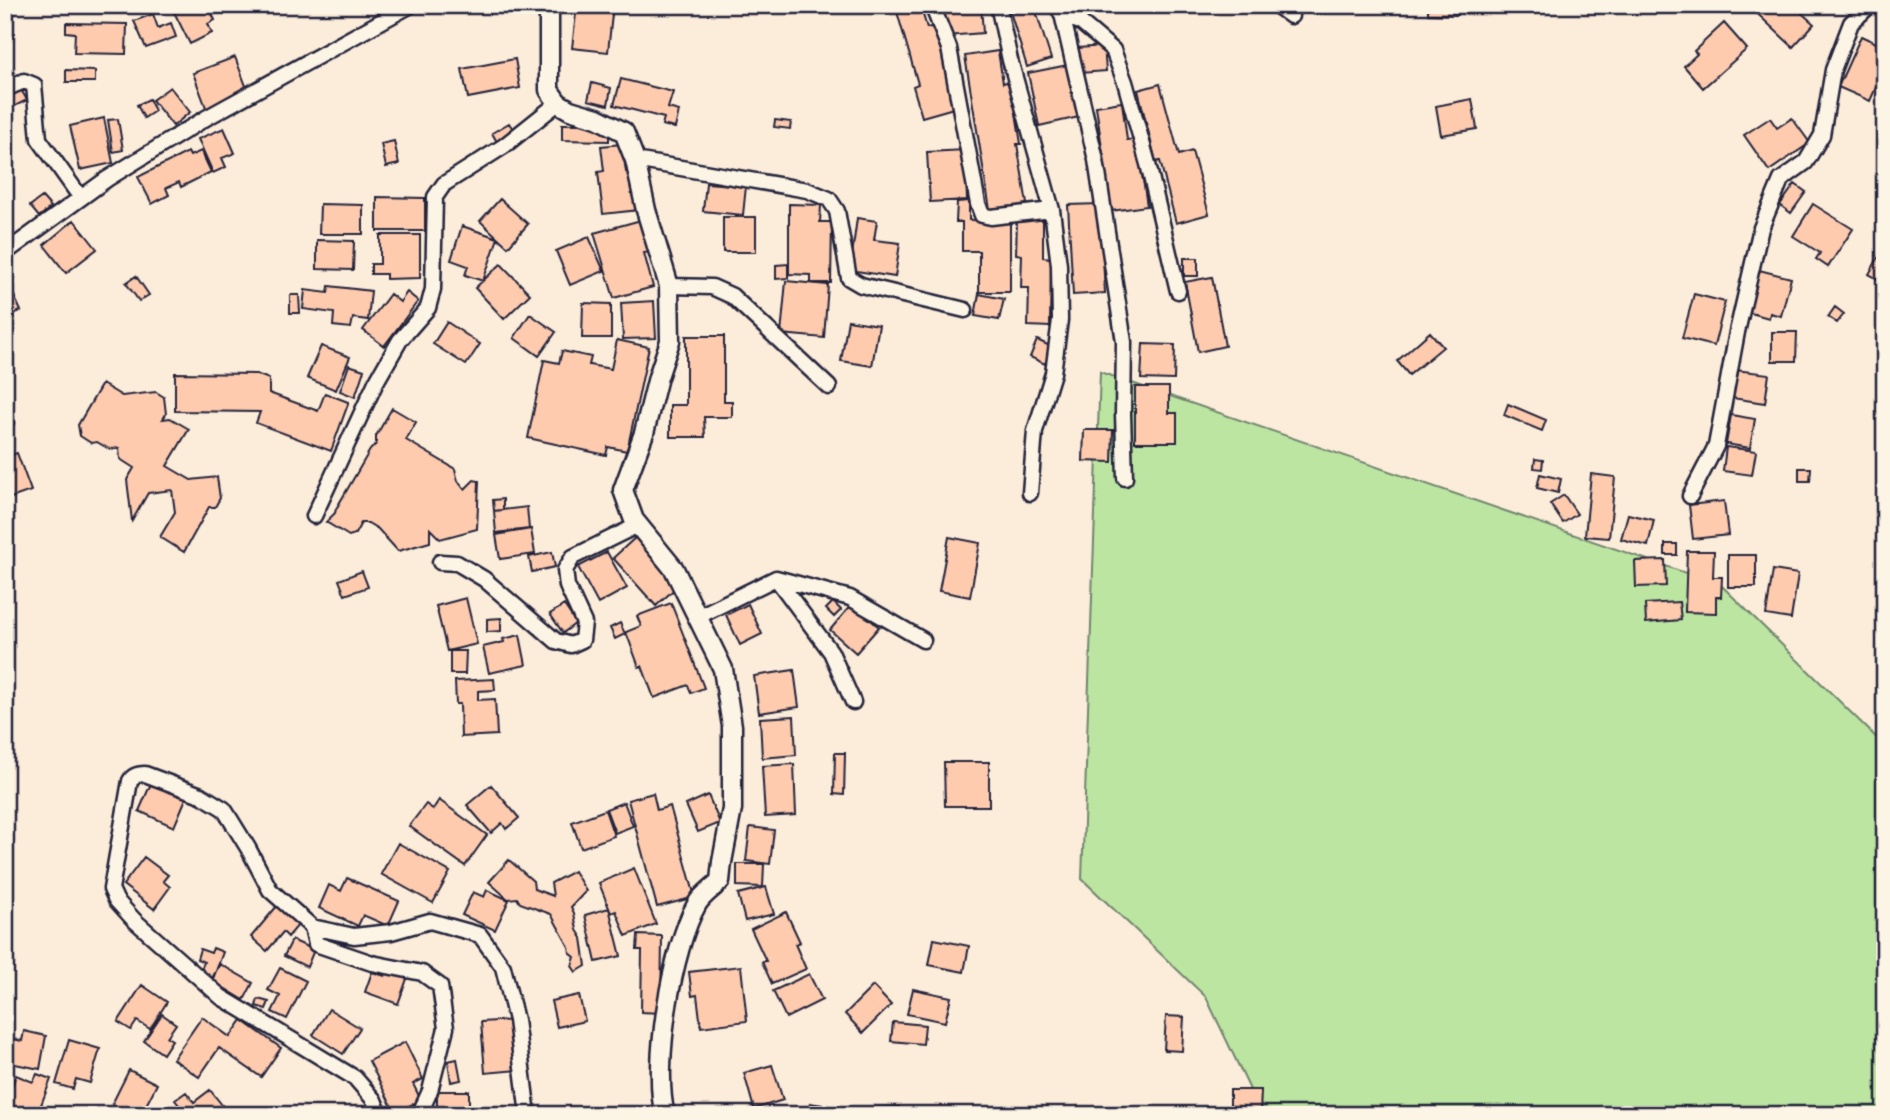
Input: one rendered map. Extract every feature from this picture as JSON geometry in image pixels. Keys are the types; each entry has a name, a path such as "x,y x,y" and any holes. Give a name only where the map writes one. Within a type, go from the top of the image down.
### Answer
{"street":[{"path":"5,253 107,179 206,118 411,5"},
{"path":"549,5 549,90 558,103 570,110 597,118 624,132 635,160 646,210 669,286 670,341 644,433 623,490 638,525 674,569 723,669 732,726 732,809 720,881 698,902 681,945 666,1012 660,1062 665,1115"},
{"path":"932,5 949,48 982,215 991,217 1052,210"},
{"path":"998,5 1010,60 1052,210 1059,265 1060,320 1054,373 1035,430 1030,493"},
{"path":"1276,5 1290,16"},
{"path":"1690,496 1716,446 1737,332 1761,228 1782,180 1806,162 1822,135 1833,70 1851,23 1870,5"},
{"path":"1059,10 1080,22 1113,50 1148,164 1178,292"},
{"path":"1059,10 1096,160 1124,342 1125,478"},
{"path":"5,89 24,81 34,85 39,139 81,198"},
{"path":"314,516 376,382 400,341 428,308 433,289 435,197 444,184 504,146 558,103"},
{"path":"635,160 807,190 829,200 837,211 849,278 862,285 965,310"},
{"path":"669,286 712,287 732,296 829,387"},
{"path":"440,562 457,564 484,579 555,641 571,645 582,640 584,623 567,586 565,570 573,557 638,525"},
{"path":"697,617 776,578 850,598 923,640"},
{"path":"776,578 831,652 853,702"},
{"path":"380,1115 374,1100 355,1078 221,997 134,920 116,900 111,890 132,778 145,774 201,795 224,809 270,890 312,928 354,936 391,932 430,921 480,935 503,967 516,1020 528,1115"},
{"path":"312,928 316,944 372,963 422,973 440,986 446,1028 430,1091 419,1115"}],"green space":[{"path":"1100,372 1721,585 1885,746 1885,1115 1262,1115 1206,997 1082,879"}],"building":[{"path":"208,5 215,20 208,24 212,33 190,44 171,6"},
{"path":"577,5 613,5 608,52 572,48"},
{"path":"895,5 920,5 927,28 934,26 957,107 922,117 913,86 918,84"},
{"path":"943,5 981,5 983,33 946,36"},
{"path":"1008,5 1034,5 1051,59 1027,67"},
{"path":"1428,5 1458,5 1458,15 1428,14"},
{"path":"1748,5 1793,5 1814,24 1793,47"},
{"path":"153,14 158,28 171,23 176,37 146,48 134,21"},
{"path":"66,23 127,24 126,54 74,53 75,33 66,32"},
{"path":"1724,23 1747,49 1703,88 1684,66 1697,54 1694,51"},
{"path":"1861,36 1885,47 1885,67 1870,101 1838,87"},
{"path":"1104,46 1106,71 1080,73 1078,48"},
{"path":"998,51 1003,83 1011,81 1021,144 1017,144 1027,204 990,210 965,56"},
{"path":"235,57 249,94 207,110 193,73"},
{"path":"515,59 520,88 468,98 462,69"},
{"path":"1068,65 1079,117 1039,126 1028,73"},
{"path":"66,70 95,71 95,82 66,82"},
{"path":"621,79 673,92 668,108 679,111 675,128 662,125 664,118 614,105"},
{"path":"592,83 611,88 608,105 588,100"},
{"path":"1160,84 1179,155 1192,151 1209,214 1176,223 1160,161 1156,162 1138,90"},
{"path":"170,87 190,112 173,126 152,100"},
{"path":"20,88 27,100 5,111 5,96"},
{"path":"149,99 155,111 144,118 137,105"},
{"path":"1472,99 1477,129 1441,135 1436,106"},
{"path":"1122,102 1127,140 1137,139 1147,206 1111,211 1096,106"},
{"path":"104,118 113,163 80,170 70,126"},
{"path":"1770,118 1777,128 1792,118 1810,143 1769,171 1744,135"},
{"path":"118,119 123,150 113,152 108,120"},
{"path":"775,120 791,122 790,129 774,127"},
{"path":"509,123 515,132 497,142 492,133"},
{"path":"562,124 609,124 609,141 562,140"},
{"path":"224,128 235,153 222,158 226,167 213,173 198,139"},
{"path":"394,141 399,164 386,167 381,144"},
{"path":"622,144 626,172 634,171 639,210 603,214 598,172 604,171 601,146"},
{"path":"965,150 967,200 930,202 927,152"},
{"path":"201,151 211,172 181,187 179,182 166,188 169,195 152,204 138,177 188,152 190,156"},
{"path":"706,183 746,186 743,215 703,211"},
{"path":"1795,184 1806,192 1791,213 1780,205"},
{"path":"42,197 51,207 39,217 30,206"},
{"path":"377,197 425,198 425,231 377,231"},
{"path":"500,199 528,224 508,247 480,221"},
{"path":"969,201 969,220 1010,221 1010,292 979,292 979,251 962,251 962,222 956,222 957,202"},
{"path":"320,204 363,205 363,234 319,234"},
{"path":"789,204 821,205 820,222 832,222 831,283 811,283 811,275 789,274"},
{"path":"1100,204 1105,293 1073,295 1068,205"},
{"path":"1813,204 1853,229 1828,267 1816,259 1820,253 1793,236"},
{"path":"723,217 756,217 756,252 723,252"},
{"path":"857,218 877,221 874,240 900,243 895,277 850,270"},
{"path":"74,220 97,249 66,273 44,245"},
{"path":"641,220 650,252 644,253 653,287 614,298 594,233"},
{"path":"1017,220 1043,220 1043,257 1051,258 1050,327 1028,326 1029,288 1021,288 1022,255 1016,254"},
{"path":"462,226 498,238 483,281 465,275 468,266 451,260"},
{"path":"380,235 420,235 420,278 386,279 386,274 371,274 371,264 380,264"},
{"path":"589,237 604,271 570,285 556,251"},
{"path":"317,240 354,241 353,270 317,269"},
{"path":"1885,246 1885,283 1869,274"},
{"path":"1184,258 1198,258 1198,276 1184,276"},
{"path":"501,264 530,294 504,319 475,288"},
{"path":"788,264 788,278 776,279 776,265"},
{"path":"1759,270 1791,278 1781,316 1770,313 1769,318 1747,312"},
{"path":"5,276 21,311 5,317"},
{"path":"136,276 149,295 139,301 126,283"},
{"path":"1212,277 1225,346 1198,352 1185,282"},
{"path":"786,281 828,285 824,338 781,334"},
{"path":"329,286 371,291 368,320 353,318 351,328 333,326 334,313 303,309 305,290 328,293"},
{"path":"407,292 418,301 384,346 363,330 390,294 400,302"},
{"path":"979,294 1004,299 999,320 975,316"},
{"path":"1694,294 1725,302 1714,346 1682,338"},
{"path":"290,295 299,295 300,313 290,313"},
{"path":"654,301 656,338 623,339 621,303"},
{"path":"583,303 611,304 611,338 582,338"},
{"path":"1835,307 1844,314 1837,323 1828,317"},
{"path":"530,314 556,332 539,356 514,338"},
{"path":"848,320 879,325 872,366 841,361"},
{"path":"447,322 480,344 466,365 433,344"},
{"path":"1430,332 1443,347 1409,375 1397,361"},
{"path":"1772,332 1797,332 1796,361 1772,361"},
{"path":"686,336 724,336 724,401 732,401 732,417 704,417 705,437 670,437 670,405 686,405"},
{"path":"617,340 649,347 627,451 608,447 606,455 528,438 544,360 559,363 562,351 591,357 589,365 611,369"},
{"path":"1037,340 1052,347 1045,364 1030,357"},
{"path":"1143,344 1175,345 1174,380 1141,379"},
{"path":"321,346 350,357 336,390 307,378"},
{"path":"349,365 364,370 355,397 340,391"},
{"path":"1735,370 1769,374 1765,403 1732,398"},
{"path":"175,373 256,374 269,379 269,393 318,411 325,393 348,404 331,451 256,423 260,412 175,411"},
{"path":"102,384 122,396 156,392 164,397 166,414 163,419 170,418 189,429 167,466 191,480 217,477 220,498 215,507 209,507 184,552 160,537 175,512 172,490 148,493 132,521 127,480 134,468 120,459 119,448 109,449 80,436 78,425"},
{"path":"1135,387 1169,387 1169,413 1177,413 1177,442 1135,442"},
{"path":"1508,404 1546,420 1542,431 1504,415"},
{"path":"392,408 416,422 406,440 455,469 458,481 465,489 474,480 479,481 477,529 440,539 430,529 430,542 398,551 378,529 368,523 361,523 355,534 349,536 326,522 335,513 376,444 376,436"},
{"path":"1731,415 1755,419 1750,448 1726,444"},
{"path":"1084,430 1113,430 1112,462 1083,461"},
{"path":"1726,447 1756,451 1752,475 1723,471"},
{"path":"17,453 31,491 5,500 5,457"},
{"path":"1535,459 1543,460 1542,469 1534,468"},
{"path":"1799,468 1811,468 1810,481 1799,481"},
{"path":"1540,474 1561,479 1558,493 1537,488"},
{"path":"1591,474 1615,477 1609,538 1585,536"},
{"path":"1564,495 1577,514 1563,523 1550,504"},
{"path":"503,499 503,510 494,511 493,500"},
{"path":"1724,501 1728,535 1693,539 1689,505"},
{"path":"527,507 529,529 496,533 494,511"},
{"path":"1628,514 1654,520 1648,546 1621,539"},
{"path":"531,529 535,554 500,559 496,535"},
{"path":"637,536 680,584 656,606 613,558"},
{"path":"949,537 980,543 970,597 939,591"},
{"path":"1665,544 1677,544 1677,555 1665,555"},
{"path":"1687,551 1714,551 1713,577 1722,577 1721,597 1716,597 1716,613 1685,612"},
{"path":"552,552 555,567 532,572 529,557"},
{"path":"607,552 627,588 598,604 578,567"},
{"path":"1728,555 1756,555 1756,587 1728,587"},
{"path":"1665,560 1666,586 1636,587 1635,561"},
{"path":"1773,570 1798,574 1791,619 1766,615"},
{"path":"362,571 368,587 345,595 339,580"},
{"path":"466,598 477,644 447,651 436,606"},
{"path":"833,602 841,610 834,617 826,609"},
{"path":"1679,602 1681,620 1646,623 1645,604"},
{"path":"671,603 704,688 691,693 688,685 654,698 626,632 641,626 637,616"},
{"path":"748,604 762,634 740,645 726,615"},
{"path":"852,604 879,627 856,653 830,630"},
{"path":"564,605 576,623 563,633 550,614"},
{"path":"501,618 501,631 487,632 487,619"},
{"path":"620,623 625,634 615,639 610,628"},
{"path":"520,635 526,665 489,673 483,647"},
{"path":"450,651 466,651 465,674 450,674"},
{"path":"794,670 799,707 759,713 754,676"},
{"path":"494,679 495,690 478,691 478,700 495,699 497,735 461,737 460,704 456,704 455,681"},
{"path":"794,716 796,755 762,758 760,718"},
{"path":"835,753 845,753 844,795 834,794"},
{"path":"944,762 989,762 989,806 945,806"},
{"path":"794,764 796,815 765,817 762,766"},
{"path":"152,781 187,796 174,827 139,811"},
{"path":"491,785 519,818 506,829 502,823 491,833 467,805"},
{"path":"653,793 657,810 670,806 695,897 657,907 628,800"},
{"path":"708,795 720,823 698,832 686,805"},
{"path":"439,800 487,835 465,866 409,826 426,804 433,809"},
{"path":"624,802 633,826 615,833 606,809"},
{"path":"605,810 614,836 581,848 572,822"},
{"path":"750,827 774,830 770,864 746,861"},
{"path":"398,843 450,872 433,903 381,874"},
{"path":"144,857 168,875 163,881 170,887 154,909 123,885"},
{"path":"509,860 533,881 534,889 553,896 551,883 574,871 586,891 571,907 582,938 586,966 576,972 572,966 575,957 570,953 551,914 520,903 517,898 508,899 489,882"},
{"path":"737,864 764,864 763,887 737,886"},
{"path":"634,868 656,924 626,936 616,911 611,913 599,883"},
{"path":"347,878 399,901 388,926 363,915 358,926 319,908 329,885 341,891"},
{"path":"766,887 774,914 745,921 738,894"},
{"path":"487,890 509,900 495,930 462,915 473,892 484,897"},
{"path":"277,906 299,924 288,937 283,932 267,951 251,937"},
{"path":"609,908 621,956 596,962 585,915"},
{"path":"786,912 800,942 795,944 806,969 772,984 762,962 766,961 751,929"},
{"path":"638,935 662,936 661,1013 641,1012 642,950 637,950"},
{"path":"934,939 969,946 964,972 929,965"},
{"path":"292,940 314,950 307,967 284,956"},
{"path":"213,948 223,952 213,979 199,974 204,962 197,959 200,949 211,953"},
{"path":"220,964 253,983 244,1000 211,980"},
{"path":"741,966 747,1021 701,1027 697,995 692,996 689,972"},
{"path":"280,968 306,981 287,1019 272,1012 280,996 268,990"},
{"path":"388,969 408,976 398,1004 365,992 372,972 385,976"},
{"path":"809,974 822,1000 786,1018 773,991"},
{"path":"142,985 167,1002 150,1029 137,1021 131,1030 118,1022"},
{"path":"873,986 891,1005 863,1033 845,1014"},
{"path":"913,989 951,997 945,1022 907,1014"},
{"path":"579,995 585,1021 557,1027 551,1001"},
{"path":"258,999 269,1002 266,1009 256,1006"},
{"path":"329,1009 360,1028 343,1054 313,1035"},
{"path":"162,1014 176,1024 167,1037 172,1040 163,1054 144,1041"},
{"path":"1166,1016 1184,1017 1182,1051 1164,1050"},
{"path":"202,1017 230,1037 242,1020 281,1048 261,1077 219,1048 199,1077 173,1059"},
{"path":"515,1020 519,1070 485,1073 481,1022"},
{"path":"893,1022 925,1025 923,1044 891,1041"},
{"path":"24,1031 46,1036 40,1069 5,1062 5,1037 22,1041"},
{"path":"69,1040 100,1049 90,1083 76,1079 73,1089 56,1084"},
{"path":"405,1042 423,1079 413,1084 421,1100 395,1113 369,1061"},
{"path":"457,1059 461,1080 451,1082 448,1061"},
{"path":"772,1065 783,1100 754,1109 744,1073"},
{"path":"129,1070 157,1084 141,1115 133,1115 112,1104"},
{"path":"37,1074 51,1079 41,1105 50,1109 48,1115 5,1115 5,1103 16,1075 33,1082"},
{"path":"210,1090 230,1115 187,1115 175,1100 186,1092 194,1102"},
{"path":"1230,1090 1261,1090 1260,1115 1230,1115"},
{"path":"437,1091 469,1091 469,1115 437,1115"},
{"path":"810,1103 836,1107 835,1115 808,1115"},
{"path":"899,1107 899,1115 874,1115 874,1108"}]}
